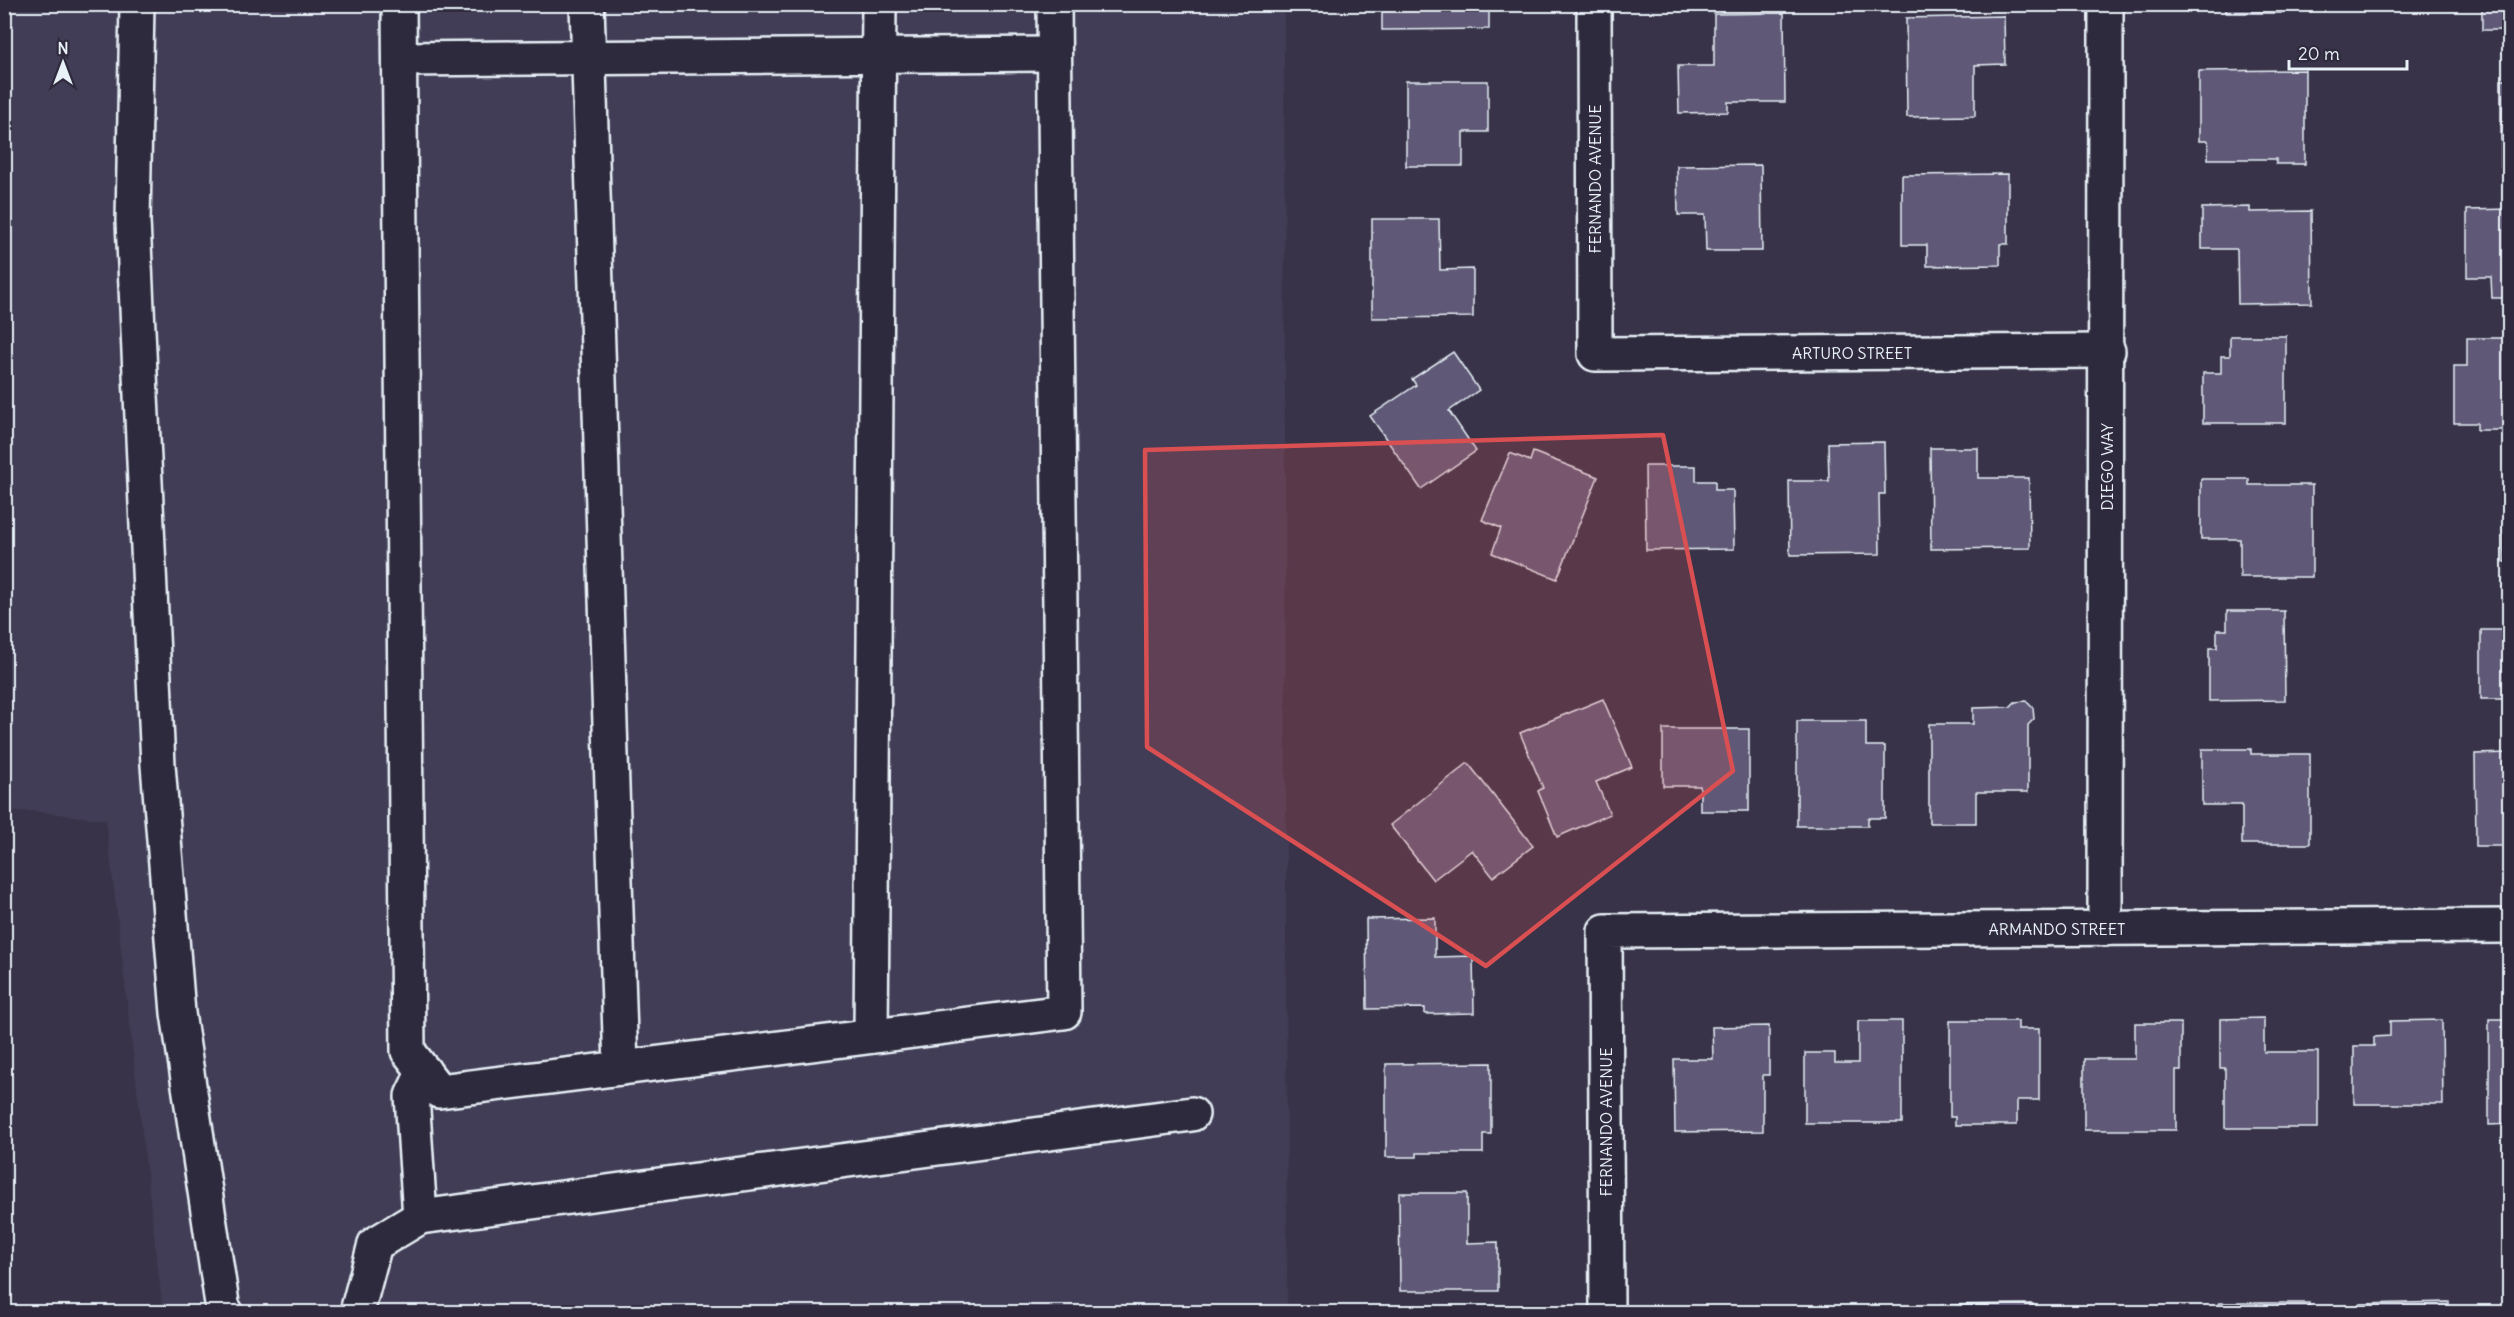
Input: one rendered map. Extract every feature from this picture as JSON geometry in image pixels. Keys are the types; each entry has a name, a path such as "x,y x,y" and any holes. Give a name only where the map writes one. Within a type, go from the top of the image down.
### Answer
{"street":[{"path":"137,4 132,221 158,765 178,1013 225,1312"},
{"path":"399,4 408,1051 439,1091 1064,1012 1054,4"},
{"path":"587,4 621,1068"},
{"path":"871,1036 879,4"},
{"name":"FERNANDO AVENUE","path":"1594,4 1595,354"},
{"name":"DIEGO WAY","path":"2105,929 2108,351 2106,4"},
{"path":"400,59 1054,54"},
{"name":"ARTURO STREET","path":"1595,354 2108,351"},
{"name":"ARMANDO STREET","path":"1605,931 2510,926"},
{"name":"FERNANDO AVENUE","path":"1605,931 1607,1312"},
{"path":"420,1217 412,1096 424,1071"},
{"path":"357,1312 375,1244 420,1217 1192,1114"}],"highlighted area":[{"path":"1663,435 1733,771 1486,966 1147,747 1145,450"}],"shaded area":[{"path":"4,5 1284,5 1287,1312 163,1312 106,820 33,811 5,812"}],"building":[{"path":"1382,4 1489,4 1489,29 1382,30"},
{"path":"2226,4 2281,4 2281,13 2226,13"},
{"path":"2482,4 2510,4 2510,30 2482,30"},
{"path":"1784,13 1785,102 1728,102 1728,112 1679,113 1678,66 1714,66 1714,14"},
{"path":"2004,16 2005,64 1975,65 1975,116 1907,117 1906,18"},
{"path":"2305,70 2305,164 2276,164 2276,159 2208,159 2208,141 2199,141 2199,71"},
{"path":"2501,80 2510,80 2510,166 2501,166"},
{"path":"1406,81 1488,81 1488,132 1463,132 1463,166 1406,166"},
{"path":"1761,165 1762,251 1706,251 1705,215 1678,215 1677,166"},
{"path":"2008,174 2008,244 2000,244 2000,265 1927,266 1927,245 1902,245 1902,175"},
{"path":"2250,207 2250,212 2311,211 2312,303 2238,304 2237,249 2202,249 2202,208"},
{"path":"2510,209 2510,298 2492,298 2491,277 2467,277 2467,210"},
{"path":"1372,219 1439,219 1440,270 1473,269 1473,317 1372,318"},
{"path":"2230,336 2286,336 2286,423 2203,423 2203,373 2221,373 2221,356 2230,356"},
{"path":"2467,338 2510,338 2510,430 2477,430 2477,423 2454,423 2454,366 2467,366"},
{"path":"1453,352 1479,390 1449,411 1476,451 1421,489 1370,416 1416,385 1412,379"},
{"path":"1884,442 1885,494 1879,494 1880,554 1790,555 1789,481 1829,481 1828,443"},
{"path":"1930,448 1978,448 1978,478 2029,478 2030,548 1931,549"},
{"path":"1533,452 1598,477 1557,579 1492,553 1501,528 1482,520 1510,453 1530,461"},
{"path":"1645,466 1696,466 1696,481 1715,481 1715,490 1733,490 1734,549 1646,550"},
{"path":"2503,474 2510,474 2510,562 2504,562"},
{"path":"2201,479 2249,479 2249,485 2312,485 2312,577 2240,577 2240,539 2201,539"},
{"path":"2505,609 2510,609 2510,699 2481,699 2481,630 2505,630"},
{"path":"2227,611 2284,611 2285,700 2209,701 2209,648 2217,648 2217,630 2227,630"},
{"path":"1603,699 1632,767 1596,782 1610,814 1557,837 1538,791 1543,788 1520,733"},
{"path":"2026,701 2033,708 2034,719 2028,725 2028,792 1976,792 1976,823 1929,823 1929,724 1973,724 1973,708 2010,707 2015,702"},
{"path":"1797,721 1866,721 1866,746 1885,746 1885,818 1868,818 1868,826 1797,826"},
{"path":"1663,729 1749,729 1749,811 1700,811 1700,786 1663,786"},
{"path":"2202,749 2251,749 2251,754 2310,754 2310,844 2242,844 2242,805 2202,805"},
{"path":"2510,753 2510,846 2476,846 2475,754"},
{"path":"1468,763 1533,846 1493,877 1472,850 1433,880 1390,825"},
{"path":"1435,918 1435,957 1473,956 1474,1013 1425,1014 1425,1008 1367,1009 1366,919"},
{"path":"2264,1018 2264,1052 2318,1052 2318,1128 2225,1128 2225,1068 2220,1068 2220,1019"},
{"path":"2489,1019 2510,1019 2510,1124 2489,1125"},
{"path":"2442,1020 2443,1104 2354,1104 2354,1046 2374,1046 2374,1037 2390,1036 2390,1021"},
{"path":"1858,1021 1902,1021 1902,1123 1805,1123 1805,1053 1835,1053 1835,1063 1858,1063"},
{"path":"1950,1021 2018,1021 2018,1029 2039,1029 2039,1100 2017,1100 2017,1125 1955,1125 1955,1117 1950,1117"},
{"path":"2135,1023 2181,1023 2181,1070 2176,1070 2176,1130 2084,1130 2084,1059 2135,1059"},
{"path":"1769,1026 1769,1075 1763,1075 1763,1131 1675,1132 1674,1059 1713,1059 1712,1027"},
{"path":"1491,1063 1491,1134 1483,1134 1483,1153 1417,1153 1417,1157 1386,1157 1386,1064"},
{"path":"1399,1193 1467,1193 1467,1243 1498,1242 1498,1291 1400,1291"},
{"path":"2449,1302 2449,1312 2360,1312 2360,1304"},
{"path":"2219,1303 2309,1303 2309,1312 2219,1312"},
{"path":"2033,1304 2033,1312 1943,1312 1943,1305"},
{"path":"1770,1309 1770,1312 1700,1312 1700,1310"},
{"path":"1914,1309 1914,1312 1814,1312 1814,1310"}]}
